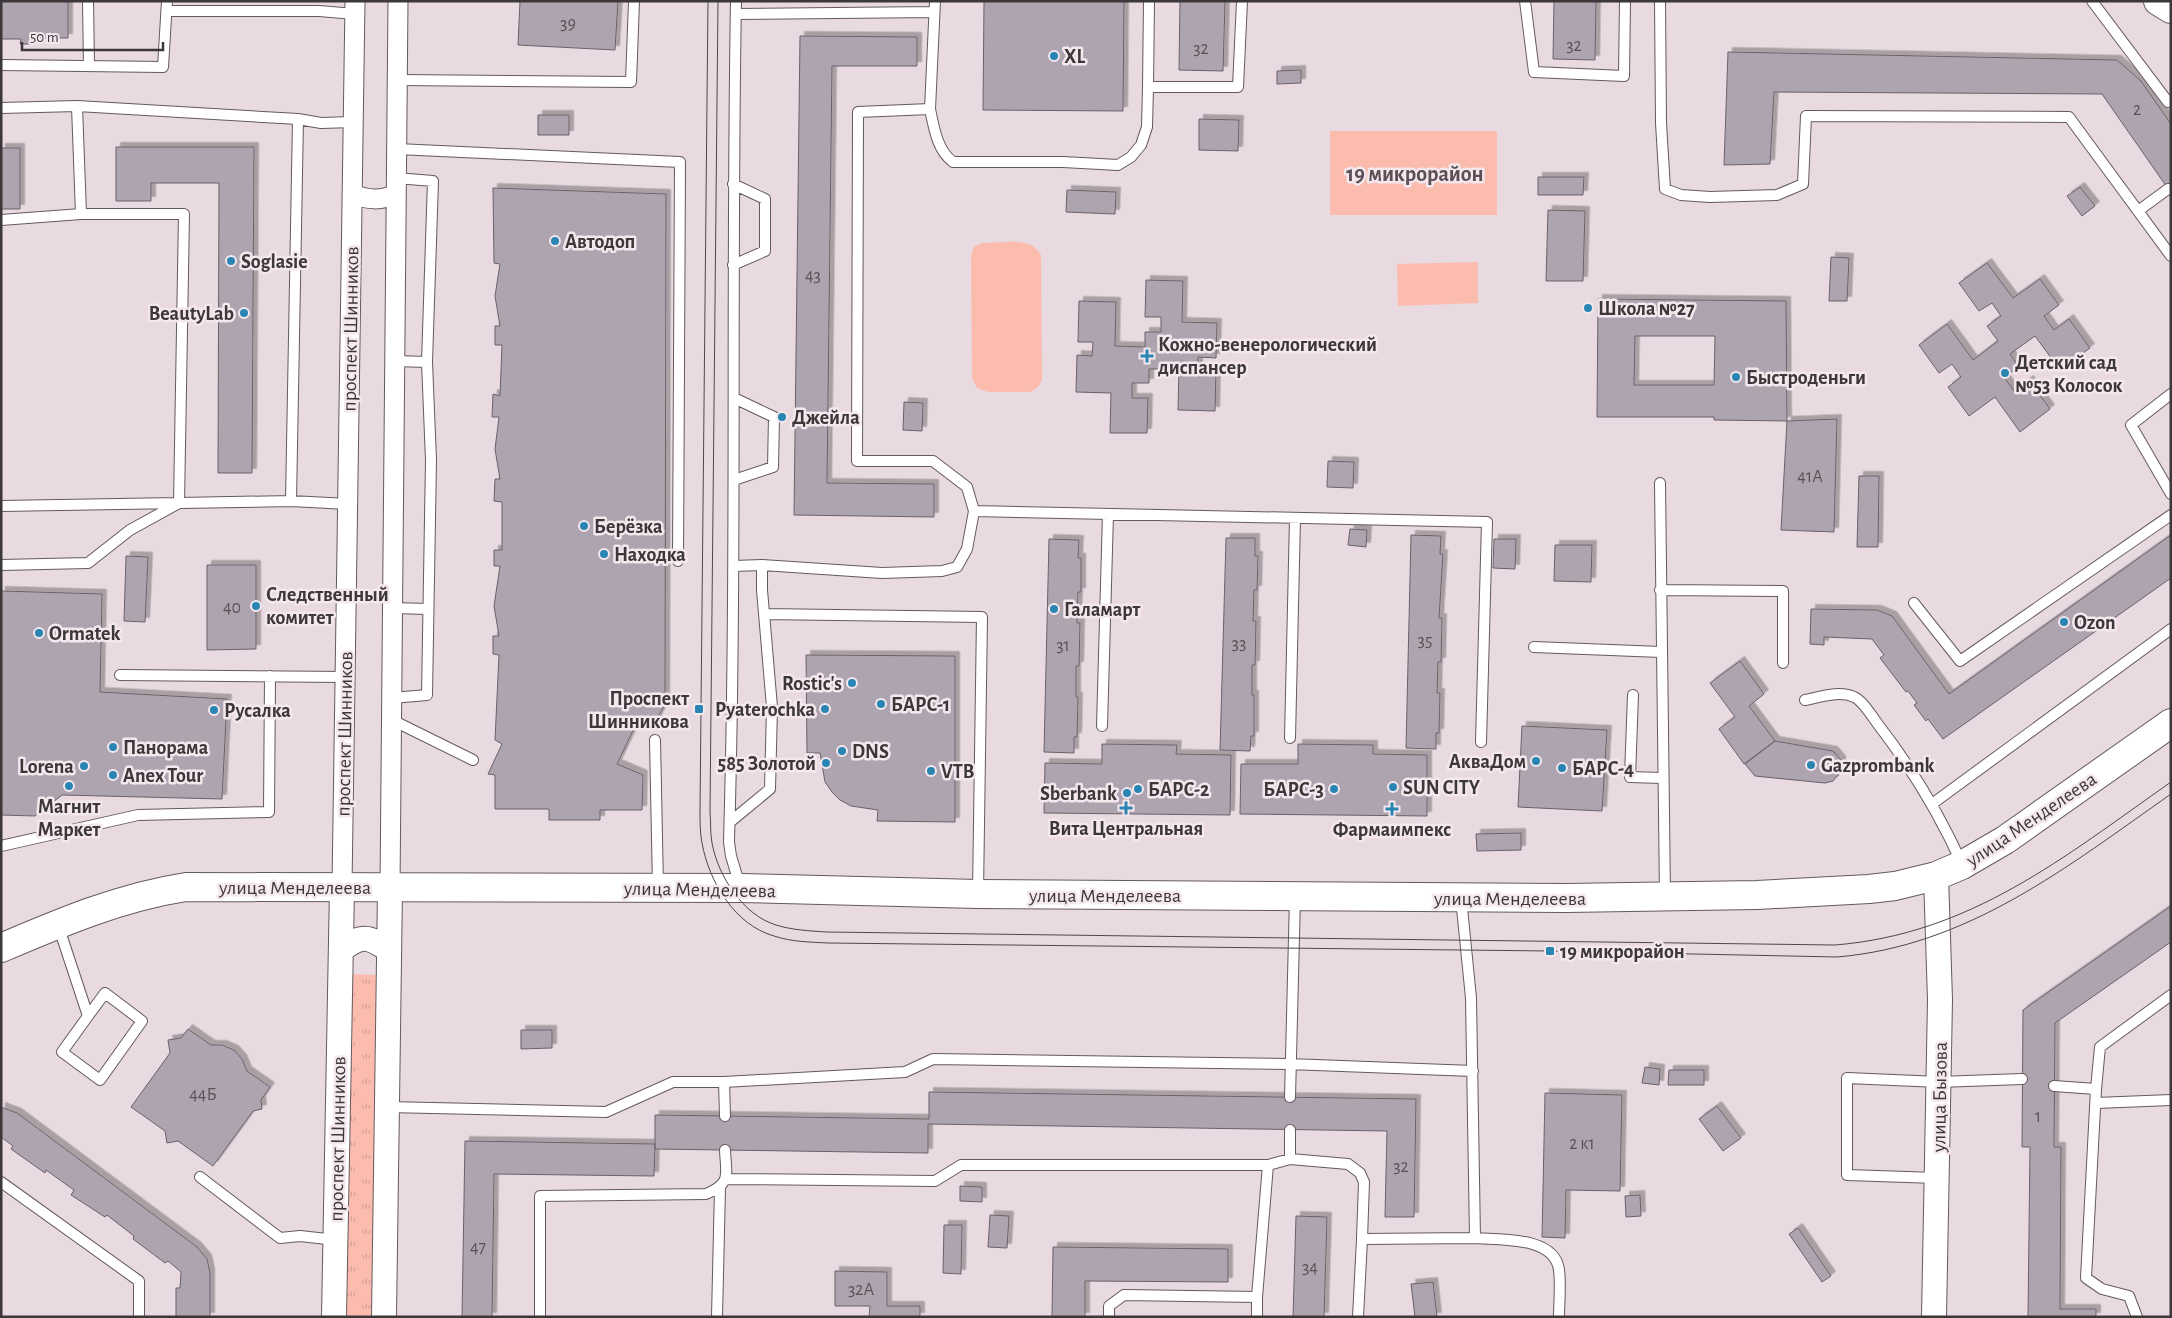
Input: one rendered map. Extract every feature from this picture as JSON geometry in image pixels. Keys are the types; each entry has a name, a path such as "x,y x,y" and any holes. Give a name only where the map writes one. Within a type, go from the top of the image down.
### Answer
{"main road":[{"path":"2158,1 2171,9"},
{"name":"улица Менделеева","path":"1,948 115,902 156,891 186,886 741,888 978,894 1461,898 1665,897 1869,889 1895,886 1936,876 1962,865 2004,840 2171,723"}],"street":[{"path":"384,1317 392,720 398,1"},
{"name":"проспект Шинников","path":"334,1317 355,8"},
{"path":"352,194 363,198 385,200 396,186"},
{"name":"улица Бызова","path":"1934,1317 1940,1000 1936,876"},
{"path":"341,950 354,939 374,939 389,950"}],"lane":[{"path":"88,1 89,66"},
{"path":"397,80 631,82 634,1"},
{"path":"736,1 733,184 734,566 730,822 731,856 741,888"},
{"path":"736,14 934,7 930,109 936,136 945,156 953,162 1063,162 1118,165 1131,157 1142,146 1147,127 1149,1"},
{"path":"1148,88 1238,87 1242,1"},
{"path":"1525,1 1534,72 1624,76 1625,1"},
{"path":"1660,1 1661,124 1665,189 1681,195 1710,197 1777,195 1803,184 1806,116 2069,117 2171,256"},
{"path":"2092,1 2168,102 2171,100"},
{"path":"1,65 163,67 168,6 320,11 355,8"},
{"path":"1,108 77,106 321,122 353,122"},
{"path":"77,106 81,214"},
{"path":"734,566 762,565 882,573 942,571 957,567 968,550 974,511 967,487 933,461 857,461 858,112 930,109"},
{"path":"292,501 298,120"},
{"path":"397,149 680,162 678,561"},
{"path":"392,698 427,695 430,460 427,362 433,181 396,186"},
{"path":"733,184 765,199 765,251 733,266"},
{"path":"2138,211 2168,189"},
{"path":"1,220 81,214 184,214 179,503"},
{"path":"395,361 427,362"},
{"path":"2171,394 2131,425 2171,494"},
{"path":"734,398 774,417 773,467 734,480"},
{"path":"1660,483 1660,652 1665,897"},
{"path":"1,506 292,501 348,504"},
{"path":"1,565 88,563 130,530 179,503"},
{"path":"974,511 1487,522 1481,742"},
{"path":"1102,726 1108,514"},
{"path":"1914,603 1960,661 2171,515"},
{"path":"1290,738 1295,518"},
{"path":"730,822 770,789 772,707 762,565"},
{"path":"1660,590 1783,591 1783,663"},
{"path":"393,608 428,608"},
{"path":"764,614 982,617 978,894"},
{"path":"1932,804 2171,629"},
{"path":"1534,647 1660,652"},
{"path":"120,675 345,676"},
{"path":"1,846 138,815 269,812 270,676"},
{"path":"1806,700 1838,694 1855,697 1869,711 1932,804 1962,865"},
{"path":"1633,695 1630,777 1662,778"},
{"path":"392,720 473,760"},
{"path":"655,740 658,888"},
{"path":"1290,1097 1295,896"},
{"path":"1461,898 1470,975 1475,1238"},
{"path":"58,924 88,1016"},
{"path":"104,994 142,1021 100,1080 62,1052 88,1016 104,994"},
{"path":"2138,1317 2129,1296 2102,1289 2086,1278 2100,1047 2171,995"},
{"path":"387,1107 606,1112 673,1082 724,1082 905,1072 934,1059 1290,1064 1473,1071"},
{"path":"1937,1178 1847,1175 1847,1078 1939,1082 2022,1078"},
{"path":"724,1082 725,1116"},
{"path":"2054,1086 2096,1089"},
{"path":"2096,1103 2171,1100"},
{"path":"1290,1130 1290,1159"},
{"path":"717,1317 725,1150"},
{"path":"540,1317 540,1196 706,1194 723,1183 935,1181 961,1165 1268,1165 1290,1159 1348,1164 1360,1173 1364,1182 1358,1317"},
{"path":"1257,1317 1268,1165"},
{"path":"200,1177 280,1238 300,1236 336,1240"},
{"path":"1,1182 139,1280 139,1317"},
{"path":"1362,1239 1475,1238 1535,1243 1549,1251 1559,1268 1559,1317"},
{"path":"1109,1317 1110,1306 1124,1295 1257,1297"}],"green space":[{"path":"1330,131 1497,131 1497,215 1330,215"},
{"path":"983,243 1023,243 1036,249 1041,255 1042,380 1038,387 1031,392 988,392 977,388 972,378 971,256 974,247"},
{"path":"1478,262 1478,303 1398,306 1397,264"},
{"path":"349,974 378,975 372,1317 342,1317"}],"building":[{"path":"1,1 68,1 68,38 31,38 31,44 20,44 21,39 1,39"},
{"path":"520,1 618,1 615,50 518,45"},
{"name":"XL","path":"984,1 1124,1 1123,111 983,110"},
{"path":"1180,1 1225,1 1223,71 1179,70"},
{"path":"1554,1 1596,1 1595,60 1553,59"},
{"path":"800,36 917,37 917,66 832,66 827,483 934,484 934,517 794,515"},
{"path":"1728,52 2117,60 2141,81 2171,124 2171,193 2102,94 1774,92 1770,164 1724,165"},
{"path":"1301,70 1301,83 1277,84 1277,71"},
{"path":"538,115 569,115 569,135 538,135"},
{"path":"1199,119 1239,120 1238,151 1199,150"},
{"path":"116,147 254,147 252,473 218,473 219,183 151,183 151,201 116,201"},
{"path":"1,148 20,148 20,209 1,209"},
{"path":"1538,177 1584,177 1583,195 1538,195"},
{"path":"2080,187 2095,206 2082,216 2067,196"},
{"name":"Берёзка","path":"493,188 666,194 665,704 653,727 638,720 617,764 643,775 642,810 600,810 600,820 549,820 549,809 495,809 495,775 488,774 502,744 495,740 499,655 493,654 493,636 499,636 494,606 500,566 494,566 494,550 502,550 502,502 494,501 495,479 500,479 495,449 499,417 492,417 493,394 500,396 502,345 495,345 495,326 500,326 495,296 500,264 494,263"},
{"path":"1067,190 1116,192 1115,214 1066,212"},
{"path":"1548,210 1585,211 1583,281 1546,281"},
{"path":"1831,257 1849,258 1847,301 1829,301"},
{"path":"1987,263 2013,298 2040,279 2059,305 2044,316 2054,330 2069,319 2090,348 2060,370 2035,336 2010,354 2019,367 2004,377 2014,391 2029,380 2050,409 2020,432 1995,397 1969,416 1948,387 1961,377 1952,364 1939,373 1919,345 1947,324 1973,360 1998,341 1987,326 2001,316 1992,303 1979,311 1959,283"},
{"name":"Кожно-венерологический диспансер","path":"1146,280 1183,281 1182,322 1217,323 1216,358 1198,357 1198,372 1216,372 1215,411 1178,410 1179,369 1149,369 1149,383 1132,383 1132,398 1148,398 1147,433 1110,433 1111,393 1076,392 1077,355 1092,356 1093,342 1078,342 1079,301 1116,302 1115,346 1145,347 1145,332 1161,332 1161,317 1145,317"},
{"path":"1598,299 1786,301 1787,421 1714,420 1714,417 1597,417","holes":["1635,336 1715,336 1714,385 1634,385"]},
{"path":"904,402 923,403 922,431 903,430"},
{"path":"1837,419 1834,532 1781,530 1787,421"},
{"path":"1328,461 1354,462 1353,488 1327,487"},
{"path":"1859,476 1879,476 1878,547 1857,547"},
{"path":"1350,529 1367,530 1366,547 1348,545"},
{"path":"1411,535 1441,536 1440,554 1443,554 1439,618 1442,618 1441,662 1438,662 1437,693 1440,693 1439,733 1436,733 1436,749 1406,748"},
{"path":"2171,535 2171,578 1943,739 1928,719 1926,721 1914,705 1917,703 1908,691 1906,692 1880,658 1884,655 1872,639 1824,637 1824,645 1810,644 1811,609 1877,610 1892,616 1949,694"},
{"path":"1226,538 1255,538 1255,556 1258,556 1257,590 1254,590 1253,621 1256,621 1255,665 1252,665 1254,736 1251,736 1250,751 1220,750"},
{"path":"1049,539 1079,540 1078,558 1081,558 1081,592 1078,592 1077,623 1080,623 1079,666 1076,666 1076,697 1078,697 1077,737 1074,737 1074,753 1044,752"},
{"path":"1494,539 1516,539 1515,569 1493,568"},
{"path":"1555,545 1592,545 1591,582 1554,581"},
{"path":"126,556 148,557 145,622 124,621"},
{"path":"207,565 256,565 256,649 207,650"},
{"name":"Панорама","path":"1,591 102,594 100,692 227,699 222,799 62,795 35,816 1,815"},
{"name":"БАРС-1","path":"806,655 955,656 955,822 877,821 878,810 851,806 840,800 832,792 825,782 820,753 807,753"},
{"path":"1740,661 1764,694 1749,706 1775,741 1744,764 1719,729 1735,717 1710,683"},
{"name":"БАРС-4","path":"1522,726 1607,730 1602,811 1518,807"},
{"path":"1775,741 1833,751 1841,760 1841,771 1833,781 1825,783 1755,776 1745,764"},
{"name":"БАРС-2","path":"1102,744 1177,745 1176,754 1231,755 1230,815 1044,813 1045,763 1102,764"},
{"name":"БАРС-3","path":"1298,744 1373,745 1373,754 1427,755 1427,816 1240,814 1241,764 1298,764"},
{"path":"1521,833 1521,850 1477,851 1476,834"},
{"path":"2171,906 2171,942 2055,1023 2054,1147 2061,1147 2060,1309 2096,1309 2096,1317 2028,1317 2030,1147 2022,1147 2023,1010"},
{"path":"188,1029 211,1045 222,1045 234,1050 242,1059 247,1071 270,1087 261,1100 262,1109 253,1111 213,1166 178,1141 167,1143 165,1131 131,1107 170,1053 168,1040 181,1038"},
{"path":"521,1030 552,1030 552,1048 521,1049"},
{"path":"1645,1067 1660,1069 1659,1085 1642,1083"},
{"path":"1669,1070 1704,1070 1704,1085 1668,1085"},
{"path":"929,1092 1416,1099 1414,1217 1385,1217 1387,1131 928,1124 928,1153 655,1149 655,1115 929,1119"},
{"path":"1545,1093 1622,1095 1620,1191 1566,1190 1565,1238 1542,1237"},
{"path":"1717,1106 1741,1138 1723,1151 1699,1119"},
{"path":"1,1107 17,1113 197,1247 207,1259 210,1273 210,1317 176,1317 176,1288 180,1288 181,1272 168,1261 165,1263 133,1239 134,1236 107,1215 105,1217 71,1195 74,1190 46,1170 45,1173 11,1149 13,1146 1,1137"},
{"path":"465,1141 655,1144 654,1176 494,1174 492,1317 462,1317"},
{"path":"960,1186 982,1187 982,1202 960,1201"},
{"path":"1640,1195 1641,1216 1626,1217 1625,1196"},
{"path":"990,1215 1009,1216 1007,1248 988,1247"},
{"path":"1296,1216 1327,1217 1324,1317 1293,1317"},
{"path":"944,1225 962,1225 961,1274 943,1273"},
{"path":"1798,1228 1831,1276 1822,1282 1789,1234"},
{"path":"1053,1247 1228,1249 1228,1282 1085,1281 1085,1317 1052,1317"},
{"path":"835,1271 887,1272 887,1306 920,1306 920,1317 869,1317 870,1306 835,1306"},
{"path":"1433,1282 1437,1317 1415,1317 1411,1284"}],"tram line":[{"path":"708,1 700,828 706,858 718,887 736,912 760,930 788,939 828,943 1550,951 1837,957 1885,950 1930,937 1973,920 2014,899 2054,875 2171,794"},
{"path":"718,1 710,812 712,843 715,856 726,881 743,903 764,920 788,928 827,932 1835,945 1884,938 1930,925 1973,908 2014,888 2054,864 2171,782"}],"place":[{"name":"XL","path":"1054,56"},
{"name":"Автодоп","path":"555,241"},
{"name":"Soglasie","path":"231,261"},
{"name":"Школа №27","path":"1588,308"},
{"name":"BeautyLab","path":"244,313"},
{"name":"Кожно-венерологический диспансер","path":"1147,356"},
{"name":"Детский сад №53 Колосок","path":"2005,373"},
{"name":"Быстроденьги","path":"1736,377"},
{"name":"Джейла","path":"782,417"},
{"name":"Берёзка","path":"584,526"},
{"name":"Находка","path":"604,554"},
{"name":"Следственный комитет","path":"256,606"},
{"name":"Галамарт","path":"1054,609"},
{"name":"Ozon","path":"2064,622"},
{"name":"Ormatek","path":"39,633"},
{"name":"Rostic's","path":"852,683"},
{"name":"БАРС-1","path":"881,704"},
{"name":"Проспект Шинникова","path":"699,709"},
{"name":"Pyaterochka","path":"825,709"},
{"name":"Русалка","path":"214,710"},
{"name":"Панорама","path":"113,747"},
{"name":"DNS","path":"842,751"},
{"name":"АкваДом","path":"1536,761"},
{"name":"585 Золотой","path":"826,763"},
{"name":"Gazprombank","path":"1811,765"},
{"name":"Lorena","path":"84,766"},
{"name":"БАРС-4","path":"1562,768"},
{"name":"VTB","path":"931,771"},
{"name":"Anex Tour","path":"113,775"},
{"name":"Магнит Маркет","path":"69,786"},
{"name":"SUN CITY","path":"1393,787"},
{"name":"БАРС-2","path":"1138,789"},
{"name":"БАРС-3","path":"1334,789"},
{"name":"Sberbank","path":"1127,793"},
{"name":"Вита Центральная","path":"1126,808"},
{"name":"Фармаимпекс","path":"1392,809"},
{"name":"19 микрорайон","path":"1550,951"}],"district":[{"name":"19 микрорайон","path":"1415,173"}]}
